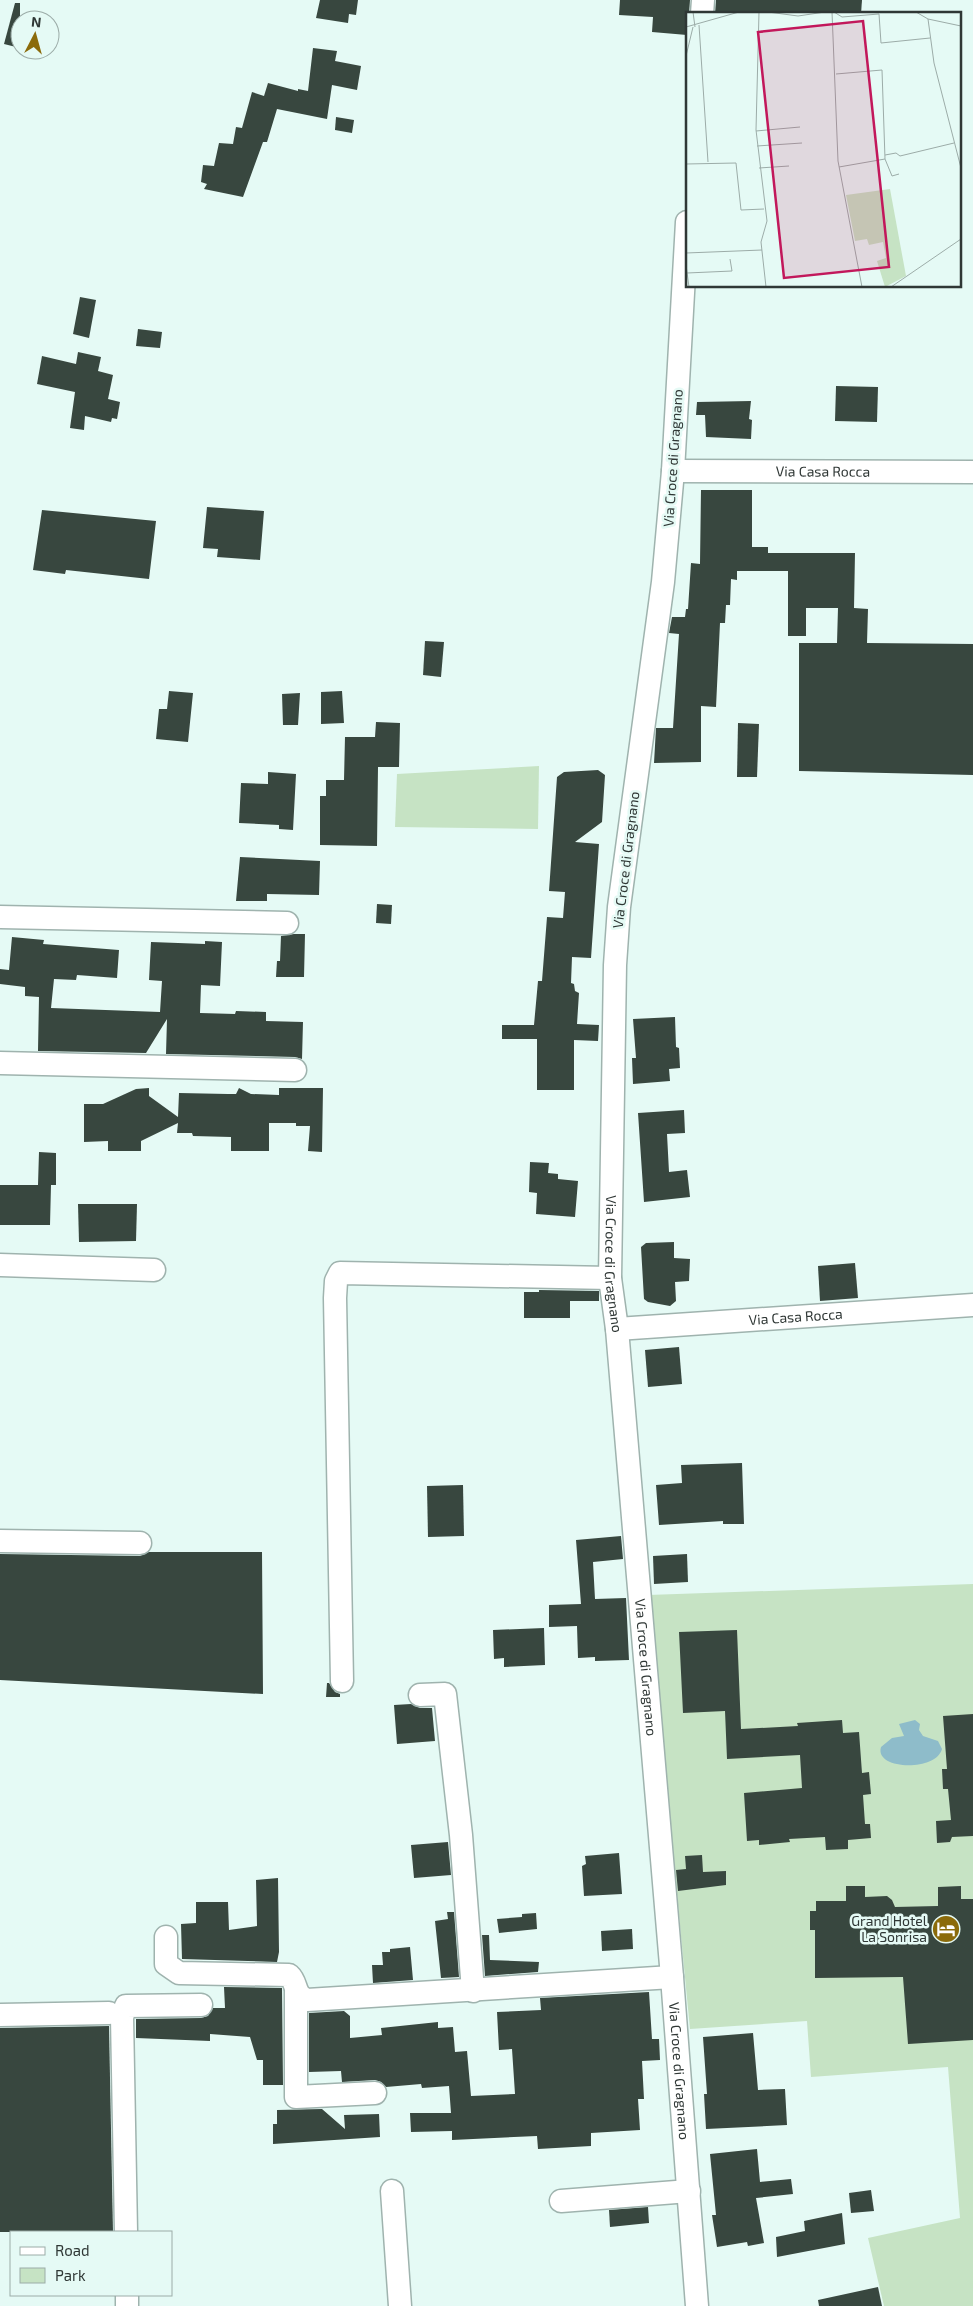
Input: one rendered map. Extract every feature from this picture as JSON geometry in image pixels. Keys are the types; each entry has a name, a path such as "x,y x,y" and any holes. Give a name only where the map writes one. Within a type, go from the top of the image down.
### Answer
{"street":[{"name":"Via Croce di Gragnano","path":"686,240 673,470 663,582 619,908 615,975 610,1278 617,1329 672,1977 697,2306"},
{"name":"Via Casa Rocca","path":"673,470 973,472"},
{"path":"0,918 287,923"},
{"path":"0,1063 295,1070"},
{"path":"0,1266 154,1270"},
{"path":"342,1681 335,1298 336,1281 340,1273 610,1278"},
{"name":"Via Casa Rocca","path":"617,1329 973,1305"},
{"path":"0,1541 140,1543"},
{"path":"420,1695 445,1694 460,1835 473,1991"},
{"path":"166,1938 166,1964 179,1973 288,1975 294,1980 296,1992 296,2097 375,2093"},
{"path":"296,1992 300,1998 307,2000 672,1977"},
{"path":"126,2231 122,2017 126,2006 201,2005"},
{"path":"0,2015 109,2013"},
{"path":"392,2191 400,2306"},
{"path":"561,2201 689,2191"}],"green space":[{"path":"539,766 538,829 395,827 397,774"},
{"path":"973,1584 973,2306 884,2306 868,2238 960,2218 948,2067 811,2077 807,2021 690,2029 648,1595"}],"water":[{"path":"915,1720 920,1724 919,1730 923,1736 938,1741 942,1749 929,1762 918,1765 896,1764 887,1760 881,1755 881,1747 892,1738 904,1736 899,1724"}],"building":[{"path":"320,0 358,0 356,15 349,14 348,23 316,18"},
{"path":"620,0 690,0 689,12 686,12 686,35 652,32 653,17 619,15"},
{"path":"716,0 862,0 861,12 715,12"},
{"path":"15,3 20,3 20,10 13,10"},
{"path":"10,22 10,46 4,44"},
{"path":"313,48 337,51 335,61 361,66 357,90 332,85 327,119 277,109 267,142 263,142 243,197 204,189 207,184 201,182 203,165 214,166 219,143 233,144 236,127 242,128 252,92 264,96 268,83 298,91 298,89 308,91"},
{"path":"336,117 354,120 352,133 335,130"},
{"path":"80,297 96,300 89,338 73,334"},
{"path":"138,329 162,332 160,348 136,346"},
{"path":"78,352 101,357 98,371 113,375 108,399 120,402 117,419 112,418 111,422 85,416 84,430 70,428 75,392 37,384 42,356 76,364"},
{"path":"836,386 878,387 877,422 835,421"},
{"path":"751,401 749,419 752,420 751,439 706,437 705,415 696,415 697,402"},
{"path":"701,490 752,490 752,547 768,547 768,553 855,553 854,608 868,609 867,643 973,644 973,775 799,771 799,643 837,643 838,608 806,608 806,636 788,636 788,571 737,571 737,580 731,579 730,605 726,605 725,623 720,623 716,707 701,706 701,762 654,763 656,728 673,728 679,634 669,633 672,617 685,617 686,609 688,609 691,563 700,564"},
{"path":"207,507 264,511 260,560 217,557 218,549 203,548"},
{"path":"42,510 156,521 149,579 66,570 65,574 33,570"},
{"path":"425,641 444,642 441,677 423,675"},
{"path":"169,691 193,693 188,742 156,739 159,709 167,709"},
{"path":"342,691 344,723 321,724 321,692"},
{"path":"300,693 298,725 283,725 282,694"},
{"path":"376,722 400,723 399,767 378,767 377,846 320,845 320,796 326,796 326,780 344,780 345,737 375,737"},
{"path":"738,723 759,724 757,777 737,777"},
{"path":"598,770 605,775 602,822 575,842 599,844 591,958 572,957 571,983 574,984 575,991 579,993 577,1024 599,1025 598,1041 574,1040 574,1090 537,1090 537,1039 502,1039 502,1025 534,1025 538,981 542,981 547,917 563,918 565,892 549,891 557,777 564,772"},
{"path":"268,772 296,774 293,830 279,829 279,825 239,823 241,783 268,784"},
{"path":"240,857 320,861 319,895 267,894 267,901 236,901"},
{"path":"377,904 392,905 391,924 376,923"},
{"path":"305,934 304,977 276,977 277,961 280,961 281,936"},
{"path":"12,937 44,940 43,944 119,950 117,978 77,975 76,980 54,979 51,1008 160,1012 162,981 149,980 151,942 205,944 205,941 222,942 220,986 201,985 200,1013 235,1014 236,1011 266,1012 266,1021 303,1022 302,1059 295,1057 166,1054 167,1019 146,1053 38,1051 39,997 25,996 25,987 0,984 0,969 9,970"},
{"path":"675,1017 676,1047 679,1048 680,1068 669,1069 670,1081 633,1084 632,1058 636,1058 633,1019"},
{"path":"149,1088 149,1096 178,1117 179,1093 236,1094 239,1088 251,1094 279,1095 279,1088 323,1088 322,1152 308,1151 310,1126 296,1126 296,1123 269,1123 269,1151 231,1151 231,1137 193,1136 192,1133 177,1133 178,1123 141,1141 141,1151 108,1151 108,1141 84,1142 84,1104 103,1104 136,1089"},
{"path":"684,1110 685,1133 667,1134 669,1172 687,1170 690,1197 644,1202 638,1113"},
{"path":"39,1152 56,1153 56,1185 51,1185 50,1225 0,1225 0,1185 38,1185"},
{"path":"530,1162 549,1163 548,1173 558,1174 558,1179 578,1181 575,1217 536,1214 537,1193 529,1192"},
{"path":"78,1204 137,1204 136,1241 79,1242"},
{"path":"674,1242 674,1258 690,1259 689,1281 675,1282 676,1301 670,1306 648,1302 644,1299 641,1247 646,1243"},
{"path":"855,1263 858,1298 820,1301 818,1266"},
{"path":"539,1290 599,1291 599,1301 570,1301 570,1318 524,1318 524,1292 539,1292"},
{"path":"679,1347 682,1384 648,1387 645,1350"},
{"path":"742,1463 744,1524 723,1524 723,1521 659,1525 656,1485 682,1483 681,1465"},
{"path":"463,1485 464,1536 428,1537 427,1486"},
{"path":"621,1536 623,1559 593,1562 595,1599 626,1598 629,1660 595,1661 595,1657 578,1658 577,1626 549,1627 549,1605 581,1604 576,1540"},
{"path":"149,1552 262,1552 263,1694 0,1680 0,1554 140,1556"},
{"path":"687,1554 688,1582 654,1584 653,1556"},
{"path":"544,1628 545,1665 504,1667 504,1658 494,1659 493,1630"},
{"path":"737,1630 741,1729 798,1726 797,1723 842,1720 843,1733 859,1732 862,1773 869,1772 871,1794 863,1795 865,1824 870,1824 871,1838 848,1840 848,1849 826,1850 825,1837 789,1839 790,1842 759,1845 759,1840 747,1841 744,1793 802,1788 800,1755 727,1759 725,1711 683,1713 679,1632"},
{"path":"327,1683 335,1692 340,1694 340,1697 326,1697"},
{"path":"411,1704 420,1708 432,1708 435,1741 397,1744 394,1705"},
{"path":"973,1714 973,1836 952,1837 950,1842 937,1843 936,1821 951,1820 948,1789 943,1789 942,1769 947,1769 943,1716"},
{"path":"448,1842 451,1875 414,1878 411,1845"},
{"path":"619,1853 622,1894 584,1896 582,1866 586,1864 585,1856"},
{"path":"702,1855 703,1872 726,1871 726,1885 678,1891 676,1870 686,1869 685,1856"},
{"path":"278,1878 279,1952 277,1962 182,1959 181,1924 196,1923 196,1902 228,1902 229,1930 257,1926 256,1880"},
{"path":"846,1886 865,1886 865,1897 887,1896 892,1900 895,1907 938,1906 938,1887 961,1886 961,1899 973,1899 973,2040 908,2044 903,1977 815,1978 815,1930 810,1930 810,1911 816,1911 816,1901 846,1901"},
{"path":"447,1912 454,1912 459,1977 441,1978 435,1921 448,1919"},
{"path":"536,1913 537,1929 499,1933 497,1919 522,1917 522,1914"},
{"path":"632,1929 633,1949 602,1951 601,1931"},
{"path":"482,1935 489,1935 490,1960 539,1962 538,1972 485,1976"},
{"path":"410,1947 413,1980 373,1983 372,1965 383,1965 382,1952 390,1952 390,1949"},
{"path":"224,1987 282,1988 283,2085 263,2085 263,2060 257,2060 250,2037 210,2034 210,2041 136,2038 136,2019 201,2018 208,2016 213,2008 225,2008"},
{"path":"649,1992 652,2039 659,2039 660,2060 642,2061 644,2099 638,2099 640,2130 591,2133 591,2146 538,2149 537,2136 452,2140 452,2131 411,2132 410,2113 451,2113 449,2086 422,2088 421,2084 386,2087 381,2082 375,2080 342,2082 341,2071 309,2072 309,2013 344,2011 350,2016 350,2038 382,2035 381,2028 438,2022 438,2028 453,2027 455,2052 467,2051 471,2096 515,2094 512,2049 499,2050 497,2012 541,2010 540,1998"},
{"path":"109,2026 113,2231 0,2232 0,2028"},
{"path":"753,2033 758,2090 785,2089 787,2125 706,2129 704,2094 707,2094 703,2037"},
{"path":"322,2109 345,2129 344,2115 379,2114 380,2137 273,2144 273,2124 277,2124 277,2110"},
{"path":"757,2149 760,2182 791,2179 793,2194 756,2198 764,2243 748,2246 747,2242 717,2247 712,2215 716,2215 710,2154"},
{"path":"871,2190 874,2211 851,2213 849,2193"},
{"path":"648,2207 649,2223 610,2227 609,2210"},
{"path":"842,2213 845,2244 777,2257 776,2237 805,2231 804,2221"},
{"path":"878,2287 882,2306 819,2306 818,2300"}],"place":[{"name":"Grand Hotel La Sonrisa","path":"946,1929"}]}
